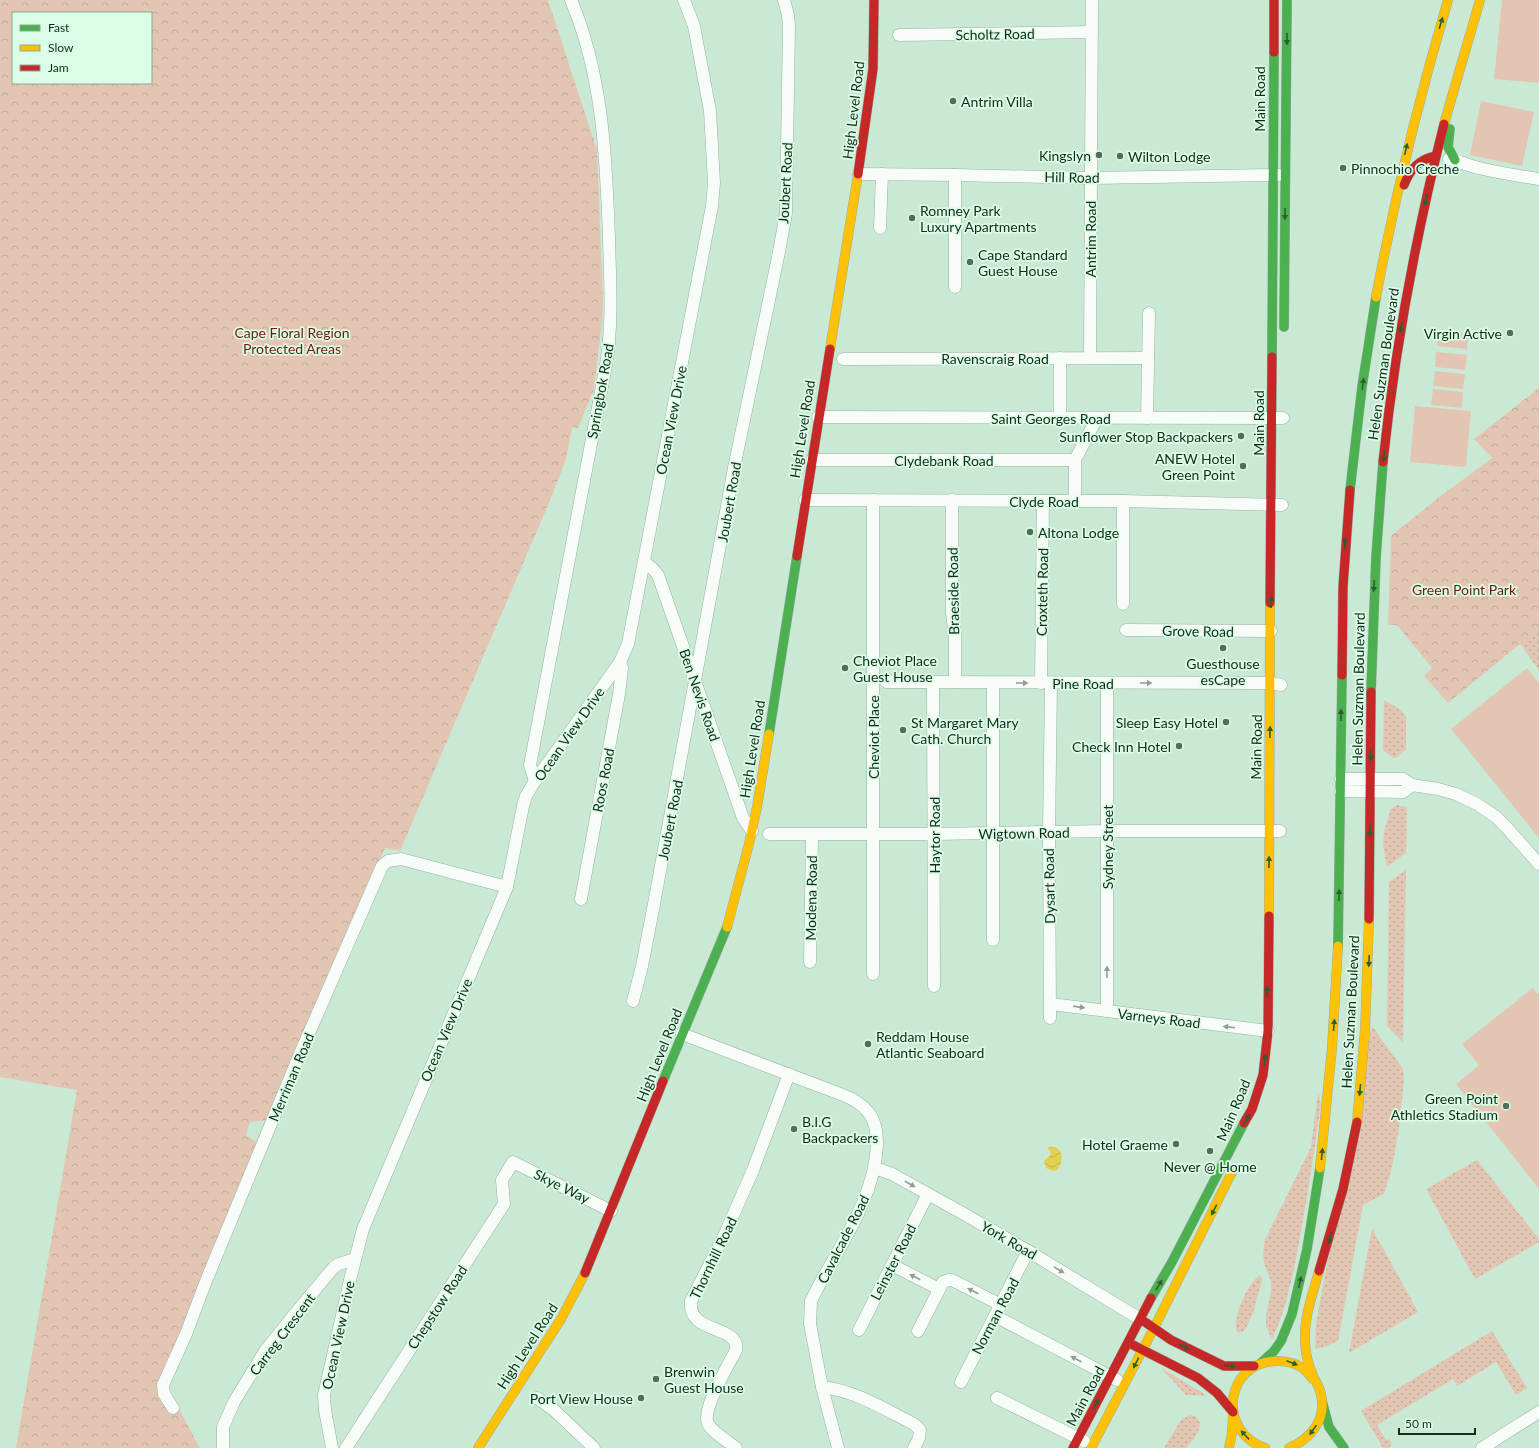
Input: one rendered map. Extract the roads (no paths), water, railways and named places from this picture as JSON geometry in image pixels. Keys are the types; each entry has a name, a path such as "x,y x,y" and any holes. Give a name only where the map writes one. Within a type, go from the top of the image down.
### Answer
{"main road":[{"name":"High Level Road","path":"478,1448 572,1301 591,1262 682,1034 727,928 752,831 818,417 859,174 872,76 874,0"},
{"name":"Main Road","path":"1076,1443 1252,1109 1263,1075 1268,1031 1277,831 1278,684 1271,632 1279,505 1280,419 1273,175 1274,0"},
{"name":"Main Road","path":"1284,340 1287,0"},
{"name":"Helen Suzman Boulevard","path":"1229,1448 1232,1433 1233,1398 1237,1386 1244,1374 1276,1349 1287,1328 1307,1252 1317,1193 1335,1010 1338,948 1341,791 1342,610 1347,521 1357,422 1374,310 1395,197 1427,67 1448,0"},
{"name":"Helen Suzman Boulevard","path":"1289,1448 1301,1443 1313,1431 1320,1418 1322,1401 1306,1350 1305,1328 1348,1168 1358,1110 1363,1061 1369,948 1372,616 1386,429 1403,320 1430,181 1466,46 1480,0"},
{"path":"1455,160 1449,150 1447,141 1463,79 1466,46"},
{"path":"1374,310 1386,266 1406,177 1412,168 1424,158 1436,156"},
{"name":"Main Road","path":"1092,1447 1143,1350 1238,1160"},
{"path":"1140,1319 1171,1340 1224,1366 1237,1367 1258,1364"},
{"path":"1128,1342 1204,1382 1217,1392 1233,1413"},
{"name":"Helen Suzman Boulevard","path":"1258,1364 1277,1360 1293,1363 1305,1370 1315,1381"},
{"path":"1322,1401 1329,1427 1344,1448"},
{"name":"Helen Suzman Boulevard","path":"1233,1413 1244,1436 1257,1445 1265,1448"}],"street":[{"name":"Springbok Road","path":"535,781 530,765 606,365 611,314 606,159 602,120 598,89 589,51 578,16 571,0"},
{"name":"Ocean View Drive","path":"332,1448 324,1395 363,1229 507,887 526,796 535,781 620,662 628,644 712,206 714,183 710,112 694,26 684,0"},
{"name":"Joubert Road","path":"633,1000 642,966 654,904 734,468 786,213 789,26 784,0"},
{"name":"Antrim Road","path":"1090,358 1092,0"},
{"name":"Scholtz Road","path":"899,35 1092,32"},
{"path":"1436,156 1455,160 1477,168 1513,176 1539,179"},
{"path":"1430,181 1446,166 1477,168"},
{"name":"Hill Road","path":"859,174 1091,178 1286,175"},
{"path":"880,228 882,174"},
{"path":"955,175 955,287"},
{"path":"1147,418 1149,313"},
{"path":"1060,358 1060,418"},
{"name":"Ravenscraig Road","path":"843,359 1148,358"},
{"name":"Saint Georges Road","path":"818,417 1280,419"},
{"path":"1075,501 1075,460 1097,418"},
{"name":"Clydebank Road","path":"812,460 1075,460"},
{"name":"Clyde Road","path":"805,500 1123,501 1279,505"},
{"name":"Cheviot Place","path":"873,500 873,974"},
{"name":"Braeside Road","path":"952,500 952,612 955,682"},
{"name":"Croxteth Road","path":"1043,501 1046,683"},
{"path":"1123,501 1123,604"},
{"name":"Ben Nevis Road","path":"644,562 658,575 743,818 752,831"},
{"name":"Grove Road","path":"1126,630 1271,632"},
{"name":"Roos Road","path":"581,899 619,694 622,668 620,662"},
{"name":"Pine Road","path":"886,682 1278,684"},
{"name":"Haytor Road","path":"934,683 934,986"},
{"path":"993,683 993,940"},
{"name":"Dysart Road","path":"1046,683 1049,833 1050,1018"},
{"name":"Sydney Street","path":"1107,683 1107,1011"},
{"path":"1341,779 1403,779 1412,785 1438,789 1456,794 1477,804 1496,817 1539,864"},
{"path":"1341,791 1403,792 1412,785"},
{"name":"Wigtown Road","path":"769,834 872,835 1107,831 1277,831"},
{"name":"Modena Road","path":"810,962 812,835"},
{"name":"Merriman Road","path":"173,1408 164,1394 163,1385 186,1334 206,1281 299,1056 382,866 388,861 401,859 507,887"},
{"name":"Varneys Road","path":"1051,1004 1268,1031"},
{"name":"Cavalcade Road","path":"682,1034 851,1098 859,1103 868,1112 876,1129 875,1168 867,1194 811,1301 810,1324 822,1388 838,1448"},
{"name":"Thornhill Road","path":"736,1448 711,1428 706,1419 708,1406 736,1350 736,1343 732,1337 694,1317 690,1310 691,1301 724,1236 754,1170 789,1074"},
{"name":"Skye Way","path":"513,1162 611,1211"},
{"name":"Chepstow Road","path":"346,1448 504,1204 502,1180 513,1162"},
{"name":"York Road","path":"875,1168 892,1174 928,1194 1028,1251 1140,1319"},
{"name":"Leinster Road","path":"859,1330 928,1194"},
{"name":"Norman Road","path":"960,1382 1028,1251"},
{"name":"Carreg Crescent","path":"223,1448 223,1426 228,1414 265,1351 334,1268 339,1264 355,1259"},
{"path":"892,1265 942,1285"},
{"path":"918,1331 942,1285 952,1280 998,1311 1125,1384"},
{"path":"822,1388 835,1389 861,1396 914,1424 920,1430 919,1438 914,1448"},
{"path":"537,1398 555,1411 594,1448"},
{"path":"997,1398 1076,1443 1092,1447"},
{"path":"1482,1448 1539,1412"}],"water":[{"path":"1048,1147 1057,1148 1060,1151 1062,1158 1060,1166 1057,1170 1053,1171 1046,1168 1044,1161 1051,1154"}],"place":[{"name":"Antrim Villa","path":"953,101"},
{"name":"Kingslyn","path":"1099,155"},
{"name":"Wilton Lodge","path":"1120,156"},
{"name":"Pinnochio Creche","path":"1343,168"},
{"name":"Romney Park Luxury Apartments","path":"912,218"},
{"name":"Cape Standard Guest House","path":"970,262"},
{"name":"Virgin Active","path":"1510,333"},
{"name":"Sunflower Stop Backpackers","path":"1241,436"},
{"name":"ANEW Hotel Green Point","path":"1243,466"},
{"name":"Altona Lodge","path":"1030,532"},
{"name":"Guesthouse esCape","path":"1223,648"},
{"name":"Cheviot Place Guest House","path":"845,668"},
{"name":"Sleep Easy Hotel","path":"1226,722"},
{"name":"St Margaret Mary Cath. Church","path":"903,730"},
{"name":"Check Inn Hotel","path":"1179,746"},
{"name":"Reddam House Atlantic Seaboard","path":"868,1044"},
{"name":"Green Point Athletics Stadium","path":"1506,1106"},
{"name":"B.I.G Backpackers","path":"794,1129"},
{"name":"Hotel Graeme","path":"1176,1144"},
{"name":"Never @ Home","path":"1210,1151"},
{"name":"Brenwin Guest House","path":"656,1379"},
{"name":"Port View House","path":"641,1398"}],"park label":[{"name":"Cape Floral Region Protected Areas","path":"292,340"},
{"name":"Green Point Park","path":"1464,589"}]}
